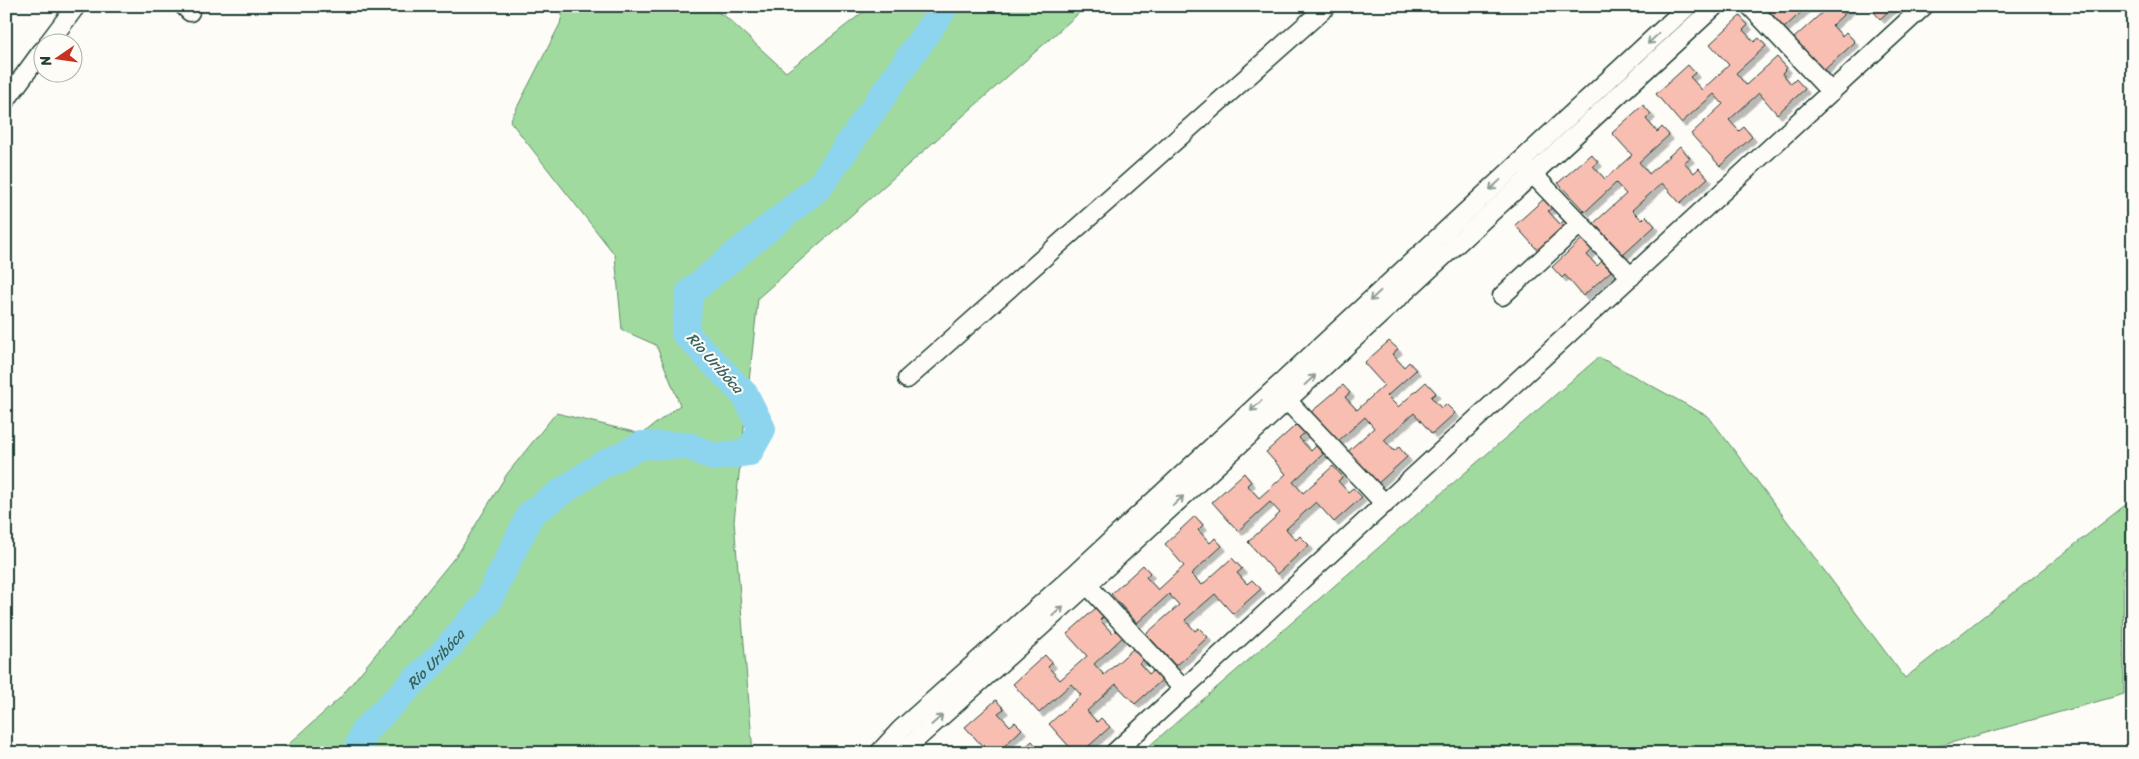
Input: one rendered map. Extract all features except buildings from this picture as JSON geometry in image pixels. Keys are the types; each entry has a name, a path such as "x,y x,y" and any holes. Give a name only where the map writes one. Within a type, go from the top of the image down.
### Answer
{"street":[{"path":"56,32 76,6"},
{"path":"908,380 1327,6"},
{"path":"1281,395 1520,162 1688,6"},
{"path":"901,753 1082,579 1281,395 1533,174 1715,6"},
{"path":"1750,6 1831,92"},
{"path":"1114,753 1924,6"},
{"path":"6,100 32,65"},
{"path":"1520,162 1631,277"},
{"path":"1502,296 1580,224"},
{"path":"1281,395 1385,504"},
{"path":"1082,579 1184,690"},
{"path":"879,753 900,730 1082,579"}],"green space":[{"path":"564,6 707,6 726,17 786,72 871,6 1087,6 758,298 734,521 753,753 279,753 340,698 459,552 507,474 556,413 642,434 680,405 656,345 622,330 615,255 510,121 560,24"},
{"path":"1599,357 1709,417 1905,678 2133,499 2133,561 2123,570 2124,694 1915,753 1141,753"}],"waterway":[{"name":"Rio Uribóca","path":"356,753 364,731 441,655 487,603 531,513 598,467 642,445 689,446 714,457 749,452 762,429 745,395 685,333 690,292 819,187 945,6"}]}
